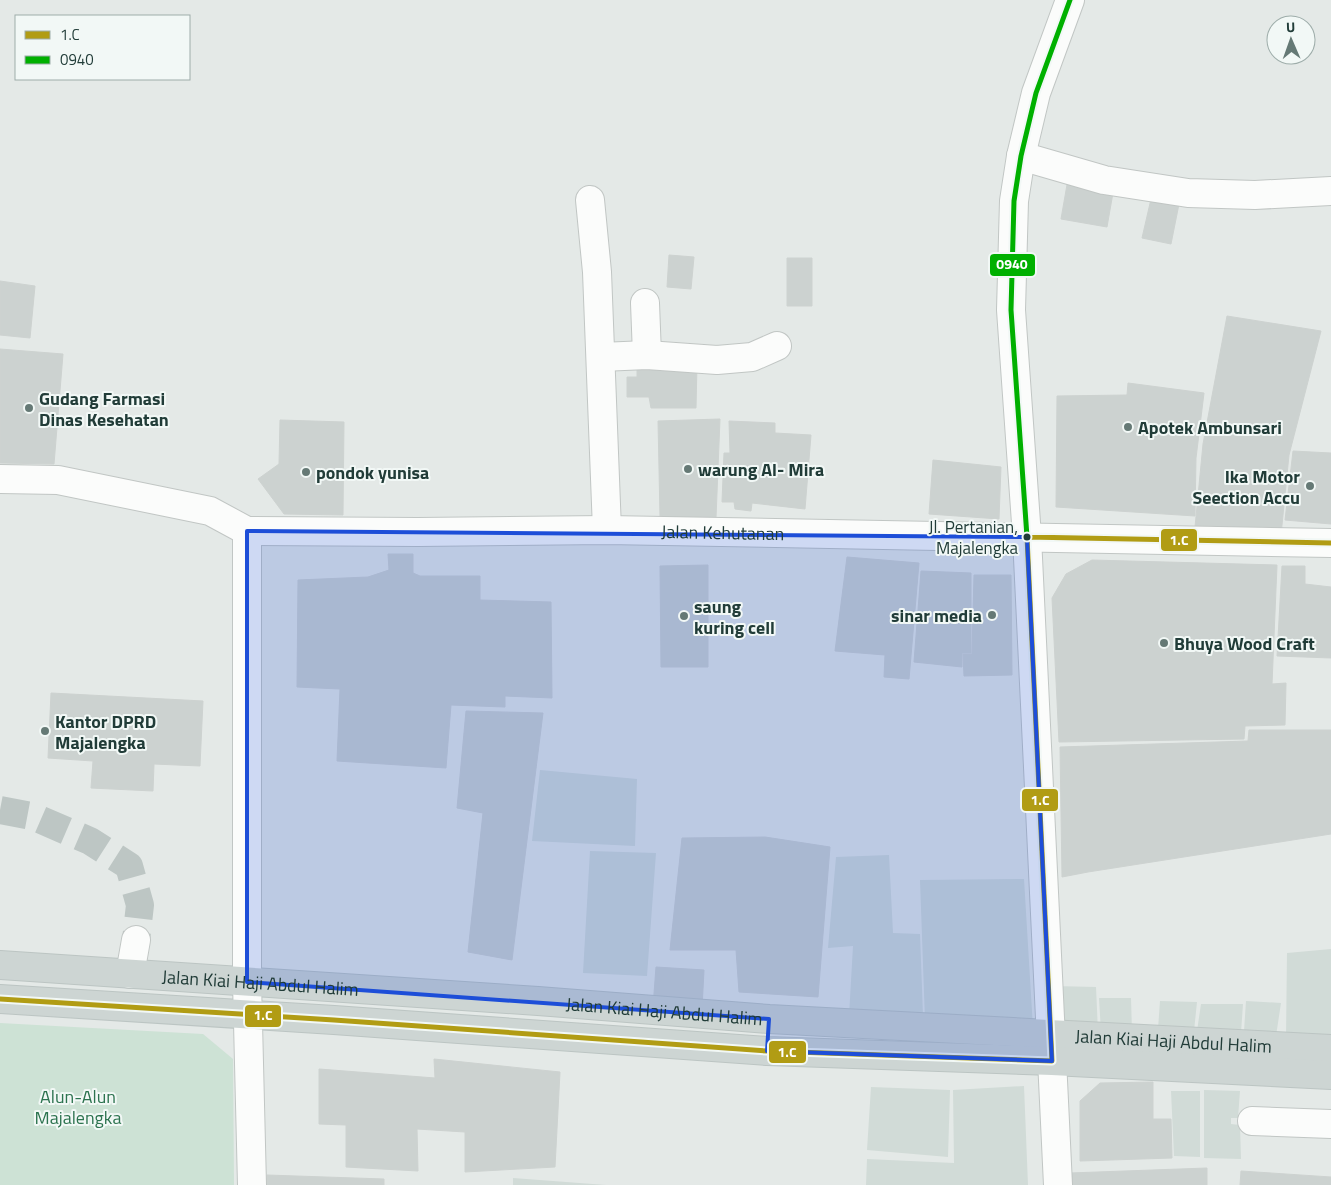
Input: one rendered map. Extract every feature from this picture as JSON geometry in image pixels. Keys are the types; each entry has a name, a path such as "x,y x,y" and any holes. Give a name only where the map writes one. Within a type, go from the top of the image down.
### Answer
{"main road":[{"name":"Jalan Kiai Haji Abdul Halim","path":"0,964 538,1001 769,1020 1331,1076"},
{"name":"Jalan Kiai Haji Abdul Halim","path":"0,999 767,1051 1052,1048 1331,1049"},
{"path":"767,1051 769,1020"}],"street":[{"path":"1058,1185 1027,537 1011,310 1014,201 1021,156 1036,93 1070,0"},
{"path":"1021,156 1104,180 1188,194 1254,195 1331,191"},
{"path":"590,200 597,272 607,530"},
{"path":"645,303 647,356"},
{"path":"601,357 647,356 717,360 752,356 777,346"},
{"path":"0,479 58,480 210,511 247,531 247,982 252,1185"},
{"name":"Jalan Kehutanan","path":"247,531 607,530 1331,543"},
{"path":"130,974 136,940"},
{"path":"1252,1121 1331,1124"}],"highlighted area":[{"path":"247,531 1027,537 1052,1061 767,1051 769,1019 247,982"}],"shaded area":[{"path":"540,770 637,779 635,846 532,841"},
{"path":"590,851 656,853 647,976 583,973"},
{"path":"889,855 893,933 920,934 923,1016 849,1016 853,946 828,948 836,857"},
{"path":"1024,879 1033,1028 925,1020 920,880"},
{"path":"1331,949 1331,1039 1286,1037 1287,953"},
{"path":"1054,986 1096,987 1098,1032 1055,1031"},
{"path":"1099,998 1131,998 1132,1032 1101,1032"},
{"path":"1160,1001 1197,1002 1194,1031 1158,1029"},
{"path":"1246,1001 1281,1003 1276,1036 1244,1031"},
{"path":"1201,1004 1243,1004 1241,1033 1197,1031"},
{"path":"1024,1086 1028,1185 866,1185 867,1159 954,1163 953,1090"},
{"path":"871,1087 950,1090 948,1157 867,1150"},
{"path":"1204,1090 1240,1091 1238,1118 1231,1118 1231,1124 1240,1125 1241,1159 1204,1158"},
{"path":"1171,1091 1200,1091 1200,1157 1174,1156"},
{"path":"513,1178 606,1185 513,1185"}],"green space":[{"name":"Alun-Alun Majalengka","path":"0,1023 203,1034 233,1059 234,1185 0,1185"}],"building":[{"path":"1068,179 1114,187 1107,227 1061,219"},
{"path":"1151,199 1179,204 1171,244 1142,238"},
{"path":"669,255 694,257 691,289 667,287"},
{"path":"787,258 812,258 812,306 787,306"},
{"path":"0,281 35,286 30,338 0,335"},
{"path":"1227,316 1321,331 1289,455 1281,535 1195,527 1203,444"},
{"name":"Gudang Farmasi Dinas Kesehatan","path":"0,349 63,354 54,464 0,463"},
{"path":"637,361 697,363 696,408 651,408 649,397 627,397 627,377 637,377"},
{"name":"Apotek Ambunsari","path":"1128,383 1204,393 1196,458 1195,516 1056,507 1057,396 1127,395"},
{"name":"warung Al- Mira","path":"720,419 716,518 660,517 658,421"},
{"name":"pondok yunisa","path":"280,420 344,422 343,515 284,514 258,479 279,464"},
{"path":"729,421 775,423 775,433 811,435 805,509 752,503 751,511 735,509 734,502 722,502 724,453 730,453"},
{"name":"Ika Motor Seection Accu","path":"1293,451 1331,453 1331,524 1285,520"},
{"path":"933,460 1001,467 999,519 929,514"},
{"path":"388,554 413,554 413,573 420,576 480,576 480,600 551,602 552,698 505,696 505,707 451,705 446,768 337,761 340,689 297,687 298,580 368,577 389,570"},
{"path":"847,557 919,563 909,679 884,677 885,655 835,651"},
{"name":"Bhuya Wood Craft","path":"1092,560 1277,565 1272,684 1286,683 1285,725 1245,726 1244,739 1059,742 1052,598 1066,574"},
{"name":"saung kuring cell","path":"708,565 708,667 661,667 660,566"},
{"path":"1282,566 1305,566 1305,584 1331,587 1331,658 1277,656"},
{"path":"921,571 971,573 971,653 962,653 962,667 914,662"},
{"name":"sinar media","path":"974,575 1011,575 1012,675 964,676 963,654 972,654"},
{"path":"51,693 203,701 200,766 154,764 153,791 91,788 93,761 48,758"},
{"path":"466,711 543,713 512,960 468,952 483,813 457,808"},
{"path":"1249,730 1331,730 1331,834 1062,877 1060,747 1248,741"},
{"path":"765,837 830,847 818,997 739,992 736,950 670,950 682,838"},
{"path":"656,967 704,970 702,1008 653,1007"},
{"path":"434,1059 560,1072 555,1167 465,1172 465,1132 417,1129 418,1171 346,1167 346,1125 319,1124 319,1069 435,1078"},
{"path":"1153,1082 1153,1119 1171,1119 1172,1158 1080,1161 1080,1101 1100,1083"},
{"path":"1207,1168 1207,1185 1070,1185 1070,1173"},
{"path":"1241,1171 1331,1177 1331,1185 1240,1185"},
{"path":"267,1175 384,1179 384,1185 267,1185"}],"tunnel":[{"path":"0,810 32,816 90,841 129,866 140,905 136,940"}],"transit line":[{"name":"0940","path":"1027,537 1011,310 1014,201 1021,156 1036,93 1070,0"},
{"name":"1.C","path":"1027,537 1331,543"},
{"name":"1.C","path":"0,999 334,1020 767,1051 1052,1061 1027,537"}],"place":[{"name":"Gudang Farmasi Dinas Kesehatan","path":"29,408"},
{"name":"Apotek Ambunsari","path":"1128,427"},
{"name":"warung Al- Mira","path":"688,469"},
{"name":"pondok yunisa","path":"306,472"},
{"name":"Ika Motor Seection Accu","path":"1310,486"},
{"name":"Jl. Pertanian, Majalengka","path":"1027,537"},
{"name":"sinar media","path":"992,615"},
{"name":"saung kuring cell","path":"684,616"},
{"name":"Bhuya Wood Craft","path":"1164,643"},
{"name":"Kantor DPRD Majalengka","path":"45,731"}]}
